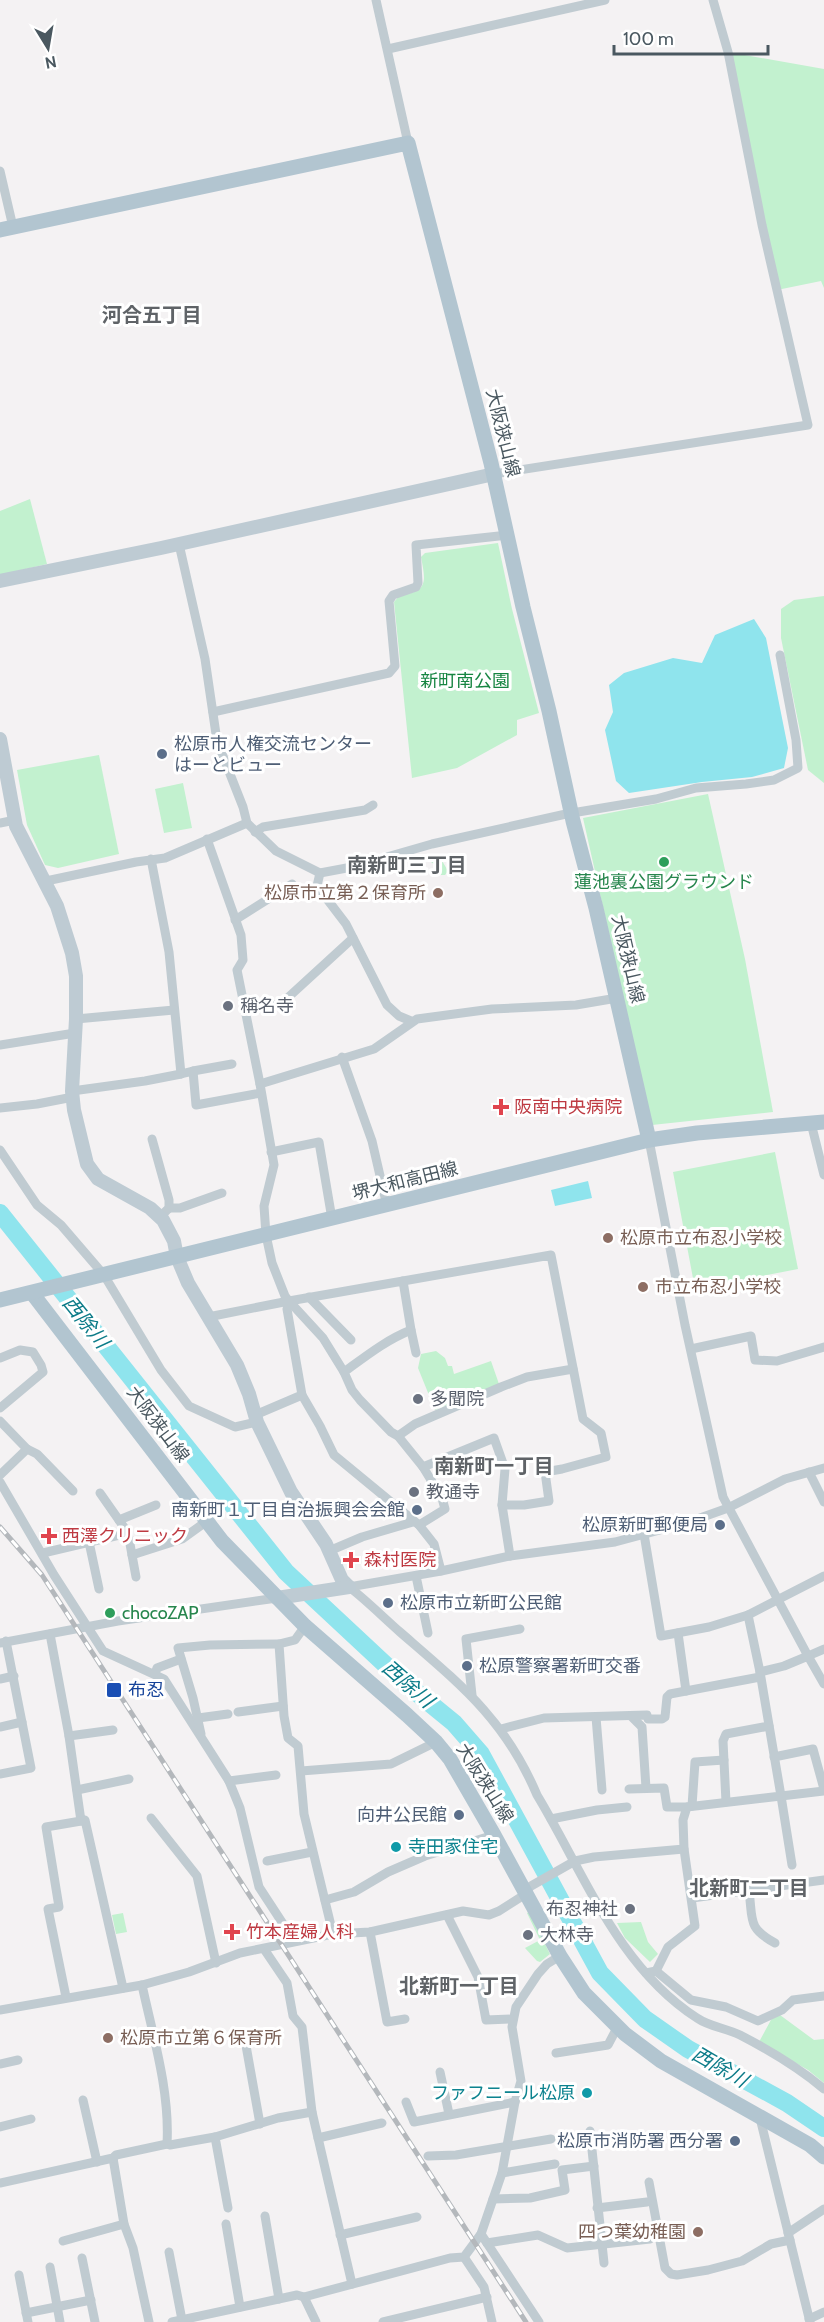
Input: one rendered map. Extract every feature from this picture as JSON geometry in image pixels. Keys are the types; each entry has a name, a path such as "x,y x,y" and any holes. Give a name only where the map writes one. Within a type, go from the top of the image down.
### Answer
{"main road":[{"name":"大阪狭山線","path":"408,143 494,474 523,607 555,734 571,813 650,1140"},
{"path":"7,229 408,143"},
{"name":"堺大和高田線","path":"0,1300 650,1140 697,1133 817,1123"},
{"name":"大阪狭山線","path":"32,1293 222,1541 281,1598 305,1626 436,1742 462,1777 527,1890 560,1956 584,1993 618,2026 661,2061 810,2145 824,2157"}],"street":[{"path":"376,0 408,143"},
{"path":"388,49 605,0"},
{"path":"0,580 179,544 494,474 808,425 762,225 728,52 712,0"},
{"path":"0,171 7,229"},
{"path":"213,712 389,673 395,666 389,601 393,595 416,587 418,583 416,545 508,535"},
{"path":"179,544 205,659 217,741 247,822 276,851 320,873 352,867 432,844 571,813 656,799 696,788 774,780 798,768 796,740 780,655"},
{"path":"0,739 16,826 46,881 57,906 72,953 76,1019 73,1094 87,1164 98,1179 164,1212 222,1192"},
{"path":"255,832 263,827 365,810 373,805"},
{"path":"0,823 15,820"},
{"path":"46,881 165,858 247,822"},
{"path":"207,839 241,935 243,960 237,970 274,1165 264,1206 266,1235 272,1263 285,1296 323,1338 360,1400 391,1432 399,1436 423,1467 442,1498 445,1509 416,1523 362,1538 328,1551"},
{"path":"151,859 168,952 180,1074"},
{"path":"320,873 317,886 346,924 387,1005 399,1016 411,1021"},
{"path":"235,920 292,884"},
{"path":"245,1012 282,1003 353,938"},
{"path":"193,1071 196,1105 261,1088 342,1057 374,1049 411,1021 492,1009 576,1005 617,998"},
{"path":"76,1019 174,1010"},
{"path":"0,1045 75,1034"},
{"path":"342,1057 372,1141 387,1206"},
{"path":"0,1108 38,1104 73,1094 232,1064"},
{"path":"817,1123 824,1175"},
{"path":"152,1139 169,1200 164,1212 177,1257 188,1283 237,1365 256,1418 291,1492 328,1551 346,1587 472,1695 501,1729 620,1941 660,1989 697,2018 739,2034 807,2075 824,2089"},
{"path":"650,1140 723,1497 824,1684"},
{"path":"272,1152 319,1142 332,1219"},
{"path":"0,1150 38,1204 61,1226 161,1370 189,1406 235,1427 302,1395"},
{"path":"208,1317 551,1255 583,1419 601,1433 606,1457 545,1472 549,1501 524,1505 502,1505"},
{"path":"403,1281 416,1353"},
{"path":"309,1298 351,1340"},
{"path":"289,1301 287,1309 302,1395 333,1455 416,1523 435,1544 441,1571"},
{"path":"344,1372 375,1349 411,1330"},
{"path":"691,1348 751,1336 755,1360 777,1361 824,1347"},
{"path":"0,1358 20,1350 33,1352 43,1372 0,1408"},
{"path":"399,1436 415,1424 526,1377 573,1369"},
{"path":"0,1420 27,1449 37,1454 73,1491"},
{"path":"423,1467 494,1438 505,1469 502,1505 510,1556"},
{"path":"0,1474 27,1449"},
{"path":"0,1774 31,1768 14,1676 3,1642 416,1576 510,1556 615,1542 728,1509 785,1479 824,1468"},
{"path":"809,1472 824,1502"},
{"path":"0,1482 54,1575 103,1651 164,1679 229,1781 240,1808 259,1887 292,1939"},
{"path":"100,1493 128,1533 136,1577"},
{"path":"119,1520 156,1505"},
{"path":"132,1556 182,1539 207,1521"},
{"path":"43,1553 128,1533"},
{"path":"644,1534 661,1636 710,1627 748,1615 823,1578"},
{"path":"89,1542 99,1589"},
{"path":"416,1576 428,1633"},
{"path":"748,1615 792,1865"},
{"path":"202,1740 178,1648 279,1644 295,1640 305,1626"},
{"path":"472,1695 466,1639 520,1629"},
{"path":"678,1633 686,1691"},
{"path":"50,1634 69,1736 81,1821"},
{"path":"279,1644 283,1706 288,1738 298,1746 304,1814 333,1934"},
{"path":"501,1729 544,1718 647,1715 648,1719 662,1719 667,1697 670,1694 760,1674 824,1648"},
{"path":"155,1674 157,1668 181,1659"},
{"path":"0,1679 14,1676"},
{"path":"238,1712 283,1706"},
{"path":"198,1718 228,1714"},
{"path":"596,1717 602,1790"},
{"path":"632,1717 642,1727 646,1788"},
{"path":"0,1727 22,1722"},
{"path":"726,1802 723,1741 726,1734 769,1726"},
{"path":"69,1736 113,1730"},
{"path":"301,1771 391,1764 436,1742"},
{"path":"629,1789 664,1788 668,1807 689,1807 824,1790 813,1749 774,1757"},
{"path":"656,1971 668,1947 695,1926 684,1849 683,1820 689,1807 695,1762 724,1760"},
{"path":"229,1781 276,1775"},
{"path":"77,1790 129,1779"},
{"path":"551,1819 627,1807"},
{"path":"151,1818 197,1876 216,1963"},
{"path":"66,1997 48,1909 59,1907 46,1827 86,1820 123,1988"},
{"path":"325,1900 354,1892 388,1872 424,1856 494,1835"},
{"path":"0,2010 142,1985 216,1963 240,1953 264,1949 292,1939 370,1932 463,1911 489,1915 500,1911 527,1890 574,1862 594,1857 684,1849"},
{"path":"267,1862 312,1852"},
{"path":"692,1898 824,1880"},
{"path":"749,1890 754,1928 760,1935 775,1943"},
{"path":"447,1915 478,1977 486,2020 513,2019"},
{"path":"370,1932 387,2022 405,2019"},
{"path":"264,1949 287,1983 293,2016 302,2027 312,2112 352,2284"},
{"path":"169,2252 177,2321 297,2295 304,2297 450,2258 464,2257 481,2234 502,2173 514,2102 521,2081 512,2027 516,2007 538,1974 547,1964 560,1956"},
{"path":"646,1973 656,1971"},
{"path":"656,1971 691,2000 726,2007 758,2021 782,2010 794,2000 824,1996"},
{"path":"142,1985 162,2083 168,2126 167,2144"},
{"path":"556,2053 608,2045 618,2026"},
{"path":"245,2040 260,2124"},
{"path":"0,2064 18,2060"},
{"path":"440,2073 449,2114"},
{"path":"83,2100 97,2162"},
{"path":"406,2102 414,2122 514,2102"},
{"path":"0,2183 167,2144 215,2138 260,2124 312,2112"},
{"path":"760,2118 809,2320 824,2312"},
{"path":"0,2127 31,2119"},
{"path":"318,2138 382,2123"},
{"path":"590,2131 604,2263"},
{"path":"215,2138 228,2208"},
{"path":"428,2156 456,2156 551,2139"},
{"path":"113,2158 124,2224 133,2248 148,2322"},
{"path":"502,2173 555,2164"},
{"path":"493,2199 530,2198 565,2190 562,2170 594,2166"},
{"path":"649,2182 665,2268 671,2274 677,2275 742,2261 789,2236 824,2209"},
{"path":"597,2208 647,2202"},
{"path":"264,2216 279,2299"},
{"path":"340,2235 417,2217"},
{"path":"63,2241 124,2224"},
{"path":"226,2224 240,2307"},
{"path":"481,2234 539,2322"},
{"path":"487,2243 538,2235 567,2248 650,2239"},
{"path":"464,2257 484,2287 492,2322"},
{"path":"82,2259 95,2322"},
{"path":"50,2266 60,2322"},
{"path":"19,2275 27,2317 91,2300"},
{"path":"304,2297 315,2322"},
{"path":"383,2322 487,2297"},
{"path":"429,2311 432,2322"}],"green space":[{"path":"728,52 824,69 824,288 821,281 777,290"},
{"path":"30,499 47,564 0,575 0,511"},
{"name":"新町南公園","path":"498,543 512,609 539,713 517,720 517,735 457,768 412,778 394,602 399,596 415,591 423,584 424,573 421,557 425,553"},
{"path":"824,596 824,783 808,770 781,638 781,609 794,600"},
{"path":"99,755 119,854 58,868 45,865 27,825 17,770"},
{"path":"183,783 192,828 164,833 155,789"},
{"path":"708,794 745,959 773,1112 652,1125 583,818"},
{"path":"441,859 448,871 445,875 438,875 431,862"},
{"path":"775,1152 798,1269 695,1289 673,1172"},
{"path":"436,1351 445,1358 448,1366 452,1366 454,1374 491,1361 499,1384 435,1410 418,1368 421,1354"},
{"path":"529,1912 550,1954 540,1962 525,1948 540,1940 527,1913"},
{"path":"123,1913 127,1932 116,1934 112,1915"},
{"path":"641,1922 648,1942 658,1954 650,1962 625,1938 617,1923"},
{"path":"780,2015 814,2040 824,2039 824,2083 808,2070 759,2042 772,2018"}],"water":[{"path":"754,619 766,638 788,748 784,768 752,777 629,793 616,781 605,730 613,712 609,685 624,673 673,658 702,663 715,635"},
{"path":"588,1181 592,1198 555,1206 551,1190"}],"waterway":[{"name":"西除川","path":"0,1213 286,1572 405,1683 454,1723 481,1754 600,1973 645,2019 688,2049 787,2103 824,2128"}],"railway":[{"path":"0,1527 42,1575 526,2322"}],"place":[{"name":"松原市人権交流センター はーとビュー","path":"162,754"},
{"name":"蓮池裏公園グラウンド","path":"664,862"},
{"name":"松原市立第２保育所","path":"438,893"},
{"name":"稱名寺","path":"228,1006"},
{"name":"阪南中央病院","path":"501,1107"},
{"name":"松原市立布忍小学校","path":"608,1238"},
{"name":"市立布忍小学校","path":"643,1287"},
{"name":"多聞院","path":"418,1399"},
{"name":"教通寺","path":"414,1492"},
{"name":"南新町１丁目自治振興会会館","path":"417,1510"},
{"name":"松原新町郵便局","path":"720,1525"},
{"name":"西澤クリニック","path":"49,1536"},
{"name":"森村医院","path":"351,1560"},
{"name":"松原市立新町公民館","path":"388,1603"},
{"name":"chocoZAP","path":"110,1613"},
{"name":"松原警察署新町交番","path":"467,1666"},
{"name":"布忍","path":"114,1690"},
{"name":"向井公民館","path":"459,1815"},
{"name":"寺田家住宅","path":"396,1847"},
{"name":"布忍神社","path":"630,1909"},
{"name":"竹本産婦人科","path":"232,1932"},
{"name":"大林寺","path":"528,1935"},
{"name":"松原市立第６保育所","path":"108,2038"},
{"name":"ファフニール松原","path":"587,2093"},
{"name":"松原市消防署 西分署","path":"735,2141"},
{"name":"四つ葉幼稚園","path":"698,2232"}],"district":[{"name":"河合五丁目","path":"152,315"},
{"name":"南新町三丁目","path":"407,865"},
{"name":"南新町一丁目","path":"494,1466"},
{"name":"北新町二丁目","path":"749,1888"},
{"name":"北新町一丁目","path":"459,1986"}]}
